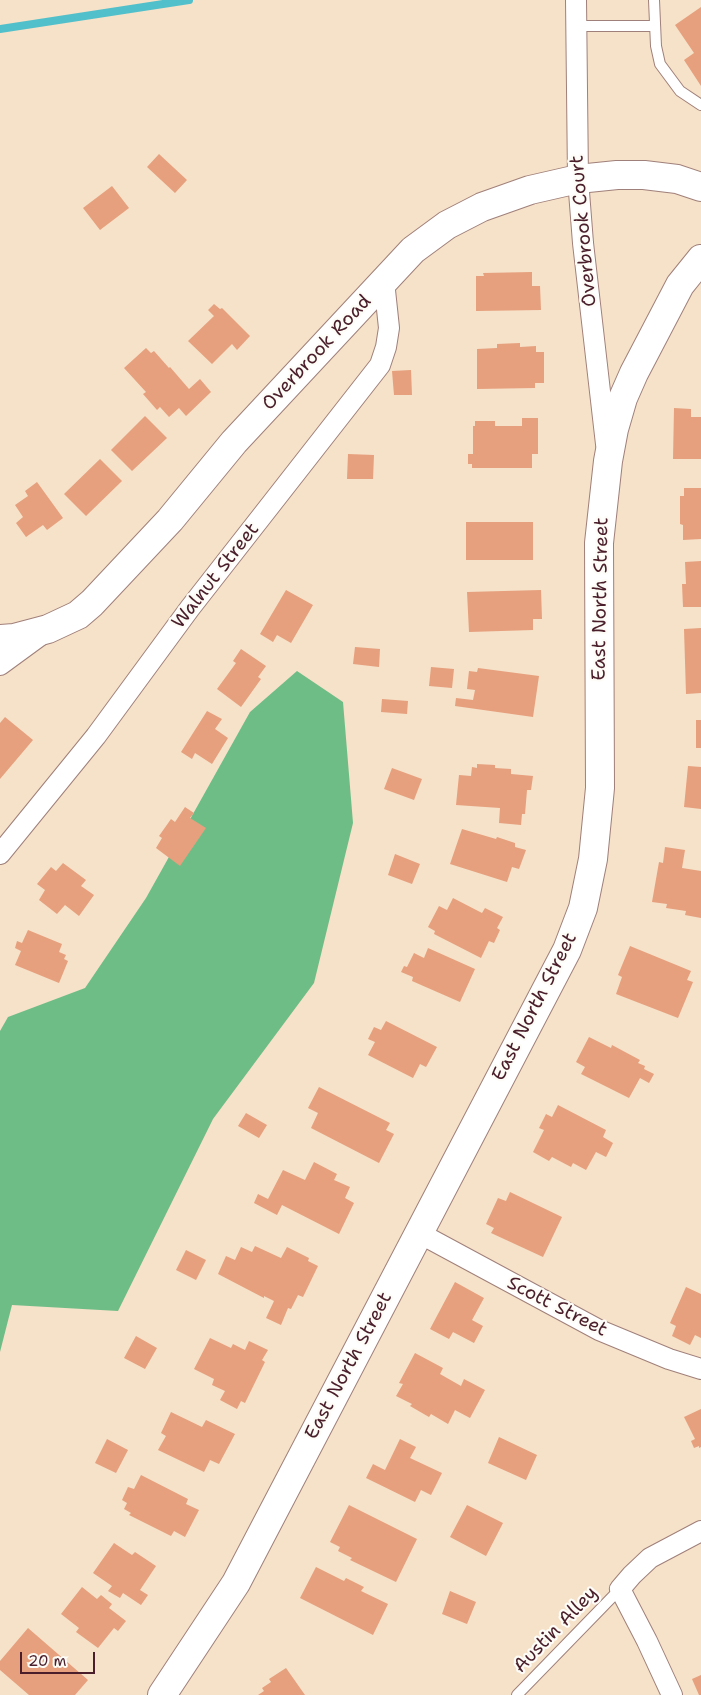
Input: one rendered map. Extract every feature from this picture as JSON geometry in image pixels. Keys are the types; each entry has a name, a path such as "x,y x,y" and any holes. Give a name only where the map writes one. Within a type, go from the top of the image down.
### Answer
{"main road":[{"name":"Overbrook Road","path":"48,629 78,614 92,604 110,586 170,520 234,442 384,281 413,250 447,225 482,208 530,190 578,179 617,175 644,175 677,179 701,187"},
{"name":"East North Street","path":"162,1695 236,1583 567,950 583,908 593,859 600,788 599,543 608,461 619,414 634,373 680,285 701,259"},
{"path":"0,639 14,638 48,629"}],"street":[{"name":"Overbrook Court","path":"576,0 578,179 583,244 608,461"},
{"name":"Walnut Street","path":"0,854 96,736 190,608 380,364 386,347 389,328 384,281"},
{"name":"Overbrook Road","path":"0,665 48,629"},
{"name":"Scott Street","path":"419,1233 599,1330 669,1360 701,1369"},
{"path":"672,1695 620,1589 650,1558 701,1530"}],"lane":[{"path":"654,0 654,26 660,64 680,91 701,105"},
{"path":"576,26 654,26"},
{"name":"Austin Alley","path":"517,1695 620,1589"}],"green space":[{"path":"297,671 343,702 353,823 314,983 213,1119 118,1311 12,1305 0,1352 0,1031 8,1017 85,988 146,898 250,712"}],"building":[{"path":"701,7 701,86 684,60 694,53 675,25"},
{"path":"159,154 187,180 175,193 147,167"},
{"path":"112,186 129,208 100,230 83,208"},
{"path":"532,272 532,286 540,286 541,310 476,311 476,276 484,276 483,273"},
{"path":"214,304 220,309 222,308 250,336 237,350 232,344 212,364 188,341 214,316 208,310"},
{"path":"520,343 520,347 536,346 536,352 544,352 544,383 535,383 535,388 477,389 477,349 497,348 497,344"},
{"path":"146,348 151,353 154,351 189,389 200,379 211,392 186,416 179,408 169,417 160,407 157,410 143,394 146,392 124,368"},
{"path":"411,370 412,395 394,395 392,371"},
{"path":"674,408 691,409 691,417 701,417 701,459 673,459"},
{"path":"145,416 167,438 132,471 111,450"},
{"path":"522,418 538,418 538,454 532,454 532,468 472,468 472,464 468,464 468,454 473,454 473,426 475,426 475,421 495,421 495,426 522,426"},
{"path":"348,454 374,455 373,479 347,479"},
{"path":"100,459 122,481 86,516 64,494"},
{"path":"37,482 63,518 47,530 43,525 26,537 16,523 23,517 15,505 28,496 25,491"},
{"path":"684,488 701,488 701,539 683,540 683,525 680,524 680,496 684,496"},
{"path":"466,522 533,522 533,560 466,560"},
{"path":"701,561 701,607 683,607 682,584 686,584 685,562"},
{"path":"286,590 313,605 291,643 277,635 273,642 260,634"},
{"path":"541,590 542,619 533,619 533,630 469,632 467,592"},
{"path":"701,628 701,693 686,694 684,629"},
{"path":"355,647 380,649 379,667 353,664"},
{"path":"241,649 266,666 258,677 261,679 241,707 217,689 236,663 233,661"},
{"path":"431,667 454,669 452,688 429,686"},
{"path":"478,668 539,676 533,717 455,706 456,698 473,700 475,690 467,689 469,671 477,672"},
{"path":"382,699 408,701 407,714 381,712"},
{"path":"207,711 222,719 215,729 228,738 212,764 195,753 192,759 181,752"},
{"path":"5,717 33,740 0,779 0,723"},
{"path":"696,720 701,720 701,748 696,748"},
{"path":"477,764 495,765 495,768 511,769 511,774 533,776 531,790 527,790 525,814 522,814 521,825 499,823 500,808 456,805 459,775 471,776 472,767 477,768"},
{"path":"688,766 701,767 701,809 684,807"},
{"path":"392,768 422,779 414,800 384,789"},
{"path":"185,807 194,813 190,818 206,828 180,866 156,848 162,838 159,836 171,819 175,822"},
{"path":"462,829 496,839 497,837 515,843 515,847 526,850 519,869 512,867 507,882 450,864"},
{"path":"665,847 685,850 682,868 701,871 701,918 685,915 686,911 666,908 667,904 652,902 659,862 663,863"},
{"path":"395,854 420,864 412,884 388,875"},
{"path":"63,863 86,880 81,886 94,895 79,916 65,905 57,914 39,900 45,890 37,884 51,867 56,871"},
{"path":"453,898 482,913 485,908 503,917 497,928 500,930 494,943 489,941 481,958 434,934 435,931 428,927 439,906 447,910"},
{"path":"28,930 62,944 59,952 66,955 64,959 68,961 59,983 15,965 21,951 15,948 17,941 22,943"},
{"path":"630,946 691,971 687,980 693,982 678,1018 616,994 622,977 618,975"},
{"path":"428,948 475,969 460,1002 412,981 413,977 401,972 404,966 407,967 414,953 424,958"},
{"path":"386,1021 437,1047 426,1067 420,1064 413,1078 368,1055 375,1042 368,1039 374,1027 381,1030"},
{"path":"589,1037 611,1048 612,1045 640,1060 638,1063 645,1066 644,1069 654,1074 649,1083 640,1078 629,1098 581,1074 585,1067 576,1062"},
{"path":"319,1087 390,1123 386,1130 394,1134 379,1163 311,1128 318,1113 308,1108"},
{"path":"558,1105 606,1130 603,1137 613,1143 606,1157 596,1152 586,1170 573,1163 571,1167 552,1157 549,1161 533,1152 544,1130 539,1128 546,1114 552,1117"},
{"path":"246,1113 267,1125 259,1138 238,1126"},
{"path":"314,1162 337,1174 334,1180 350,1187 345,1198 354,1203 339,1234 282,1205 277,1215 254,1203 258,1194 268,1199 283,1170 305,1180"},
{"path":"510,1192 562,1217 543,1257 491,1233 494,1228 486,1224 498,1198 506,1201"},
{"path":"255,1246 281,1258 287,1247 309,1258 308,1261 318,1266 303,1297 298,1295 291,1309 288,1308 281,1325 266,1318 274,1301 264,1296 264,1298 218,1274 226,1256 235,1260 241,1247 252,1252"},
{"path":"186,1250 206,1260 196,1280 176,1270"},
{"path":"455,1282 484,1298 472,1320 483,1326 474,1343 453,1332 449,1339 430,1329"},
{"path":"686,1287 701,1294 701,1338 695,1335 690,1345 672,1336 676,1326 670,1323"},
{"path":"136,1336 157,1348 145,1369 124,1358"},
{"path":"210,1338 231,1348 233,1344 245,1350 249,1341 268,1350 262,1360 265,1362 245,1403 241,1401 237,1409 220,1400 225,1391 212,1385 214,1379 194,1369"},
{"path":"415,1353 443,1368 440,1374 461,1386 464,1379 485,1390 470,1418 455,1410 448,1424 431,1414 429,1417 410,1406 412,1404 396,1396 403,1384 399,1383"},
{"path":"701,1409 701,1447 694,1448 691,1441 695,1439 684,1417"},
{"path":"171,1412 202,1427 206,1420 235,1434 219,1464 210,1460 204,1472 158,1450 166,1436 161,1433"},
{"path":"499,1437 537,1455 526,1480 488,1463"},
{"path":"107,1439 128,1450 116,1473 95,1463"},
{"path":"400,1439 416,1447 410,1458 442,1473 431,1495 421,1490 415,1502 366,1478 373,1464 385,1470"},
{"path":"141,1475 188,1499 186,1504 199,1510 185,1537 174,1531 171,1536 129,1515 131,1513 124,1509 127,1503 122,1500 128,1487 134,1489"},
{"path":"349,1505 417,1539 396,1582 350,1560 352,1558 338,1551 340,1547 330,1542"},
{"path":"467,1505 503,1523 486,1556 450,1537"},
{"path":"114,1543 132,1555 135,1552 156,1566 140,1590 148,1595 141,1605 123,1593 120,1598 108,1591 112,1586 93,1573"},
{"path":"316,1567 344,1581 346,1578 364,1587 361,1591 388,1604 373,1635 300,1598"},
{"path":"82,1587 97,1599 101,1595 112,1604 109,1608 126,1621 118,1631 114,1628 98,1648 76,1632 79,1628 61,1614"},
{"path":"450,1591 476,1602 467,1624 442,1614"},
{"path":"28,1628 88,1680 75,1695 29,1695 0,1670 0,1661"},
{"path":"286,1668 305,1695 258,1695 264,1691 262,1688 271,1682 269,1679"},
{"path":"701,1675 701,1695 699,1695 692,1679"}],"waterway":[{"path":"0,29 189,0"}]}
